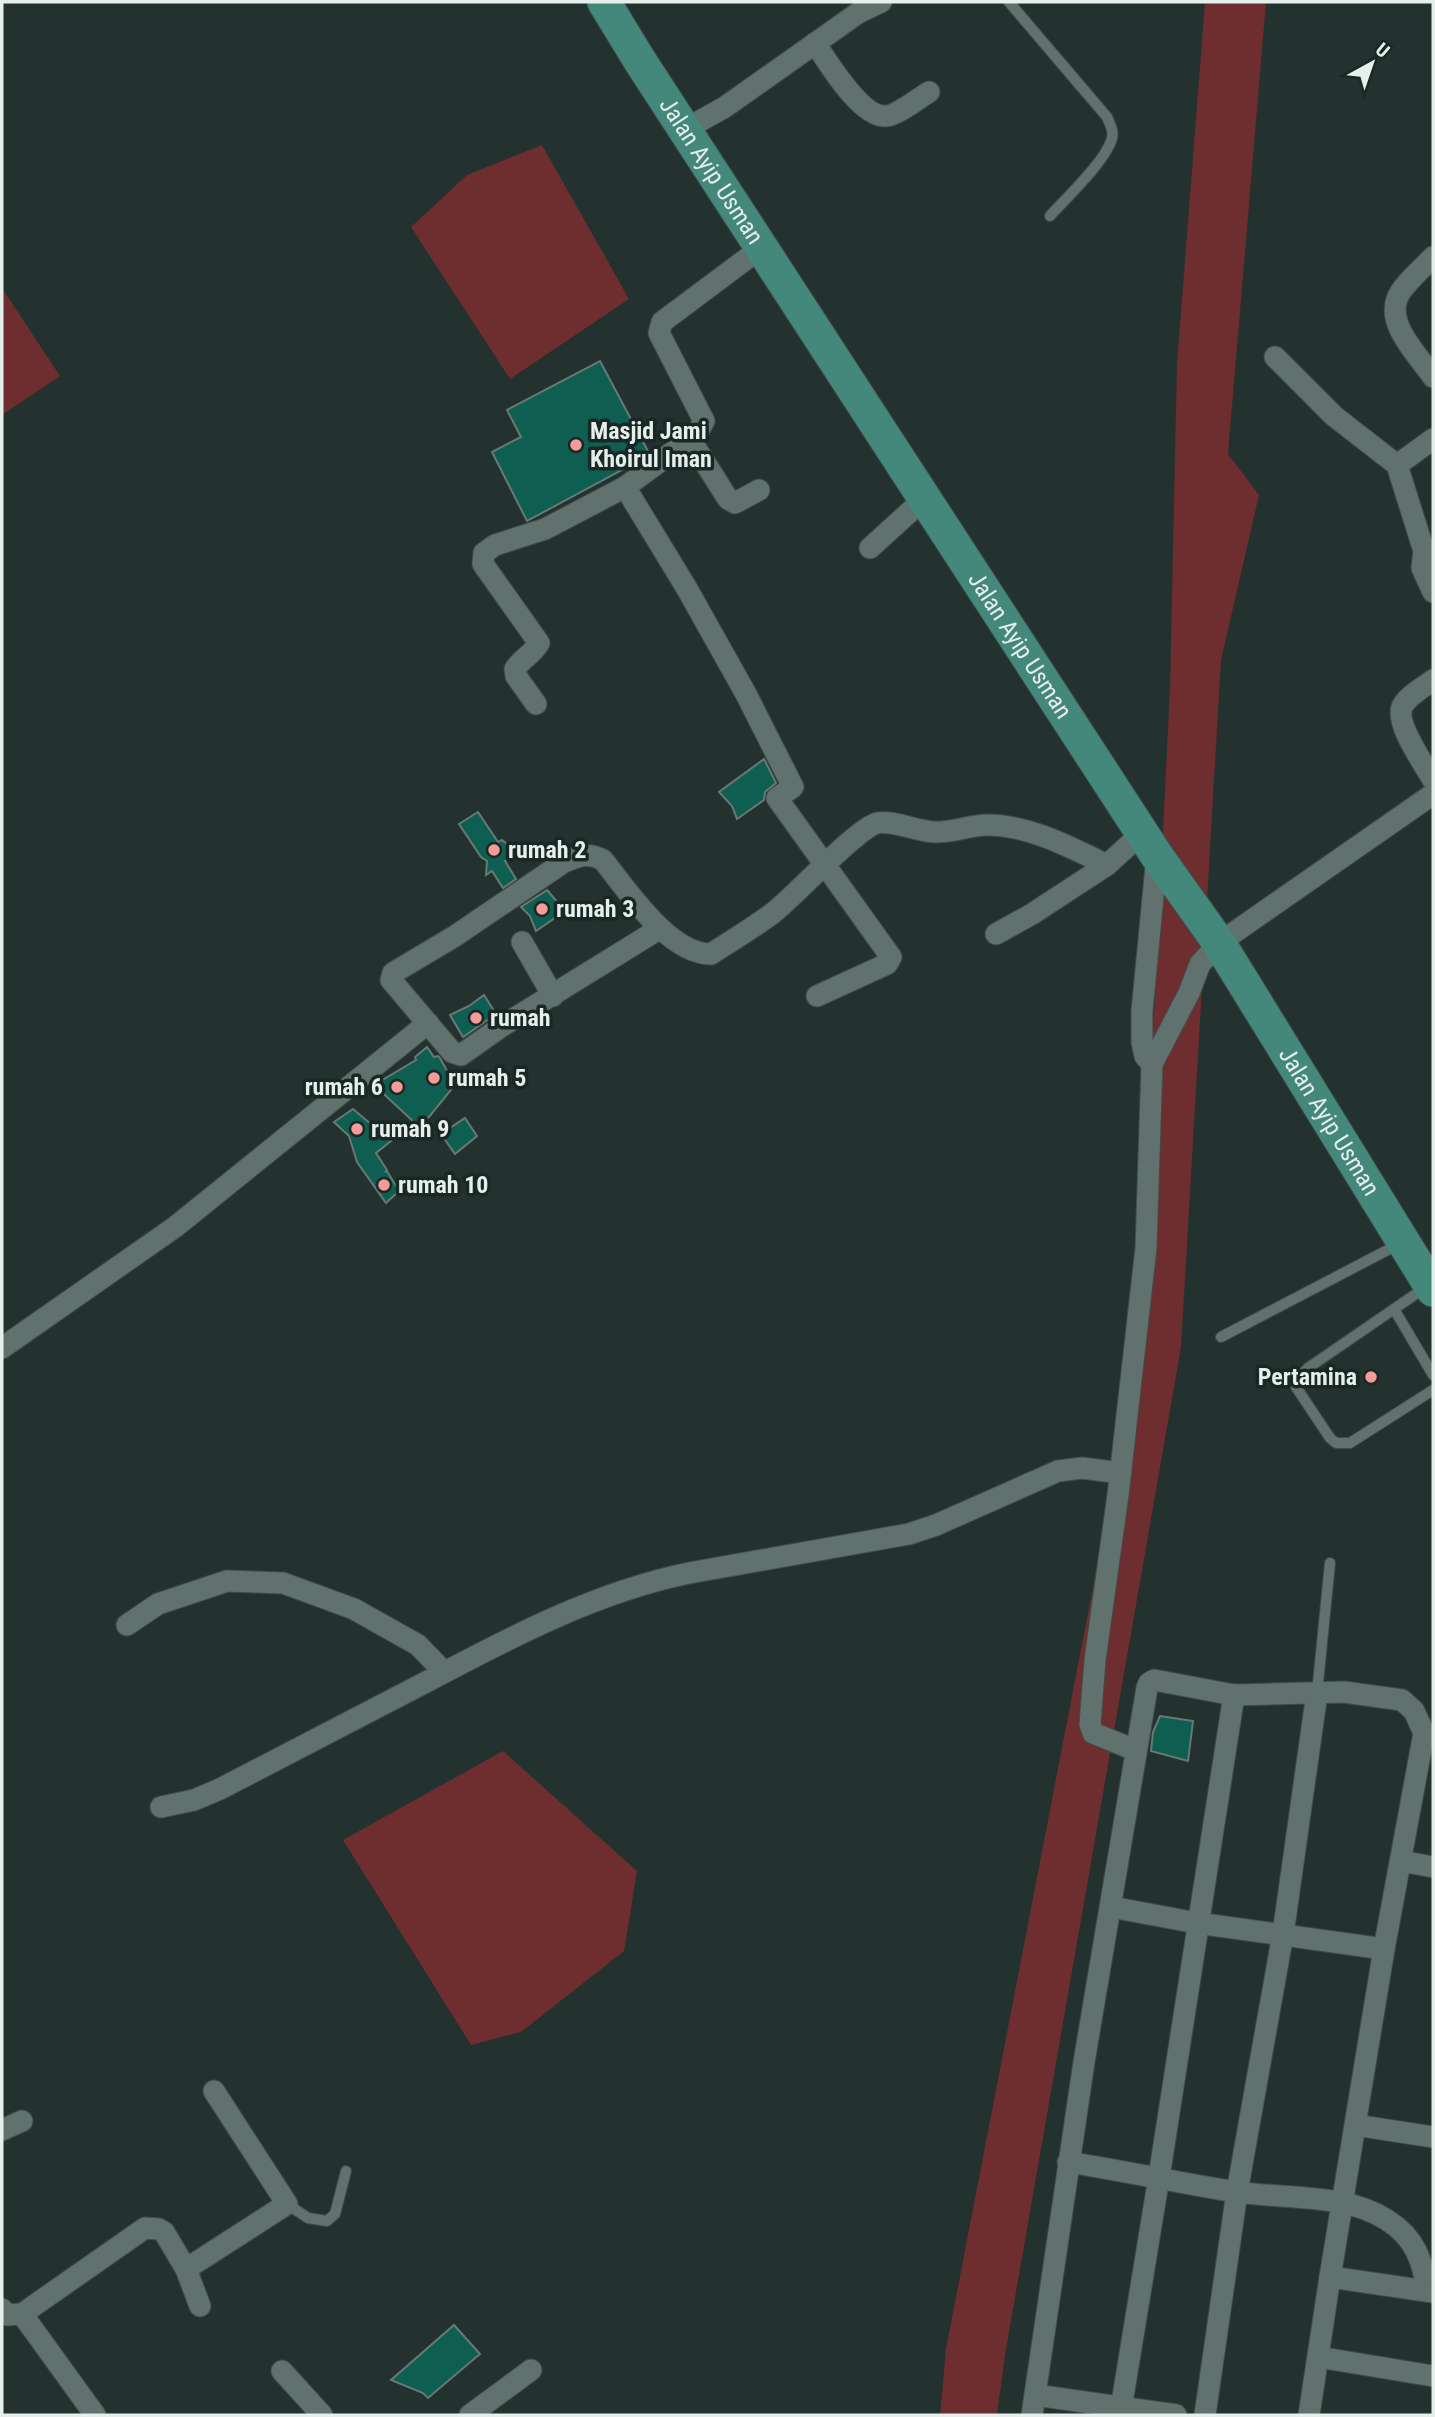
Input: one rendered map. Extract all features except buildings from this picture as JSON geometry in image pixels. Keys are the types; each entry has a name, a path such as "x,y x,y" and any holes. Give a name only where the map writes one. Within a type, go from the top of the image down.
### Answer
{"main road":[{"name":"Jalan Ayip Usman","path":"604,2 684,130 1149,845 1219,943 1432,1287"}],"street":[{"path":"684,130 725,107 858,13 881,2"},
{"path":"815,43 842,84 861,104 878,114 886,117 929,92"},
{"path":"536,704 516,676 515,669 520,661 536,650 539,643 483,564 484,553 495,545 545,529 625,487 700,431 704,421 659,332 662,322 761,247"},
{"path":"1431,369 1410,346 1398,324 1396,307 1399,293 1433,257"},
{"path":"1275,357 1334,416 1397,465 1429,548 1422,568 1433,592"},
{"path":"690,439 728,499 735,503 759,490"},
{"path":"1397,465 1433,439"},
{"path":"625,487 686,587 746,694 793,787 777,798 891,957 887,964 817,996"},
{"path":"870,548 925,498"},
{"path":"1433,680 1405,701 1400,712 1403,726 1433,780"},
{"path":"1135,1750 1101,1738 1093,1733 1090,1724 1095,1660 1121,1473 1146,1248 1152,1064 1189,993 1200,964 1219,943 1433,794"},
{"path":"659,929 502,1026 461,1055 452,1052 391,980 393,973 454,936 564,862 582,855 594,855 603,860 659,929 694,952 711,954 773,913 854,839 876,824 892,823 910,829 937,832 987,825 1021,830 1066,845 1107,865"},
{"path":"996,934 1032,915 1107,865 1149,845 1142,1042 1145,1056 1152,1064"},
{"path":"522,942 553,996"},
{"path":"2,1348 175,1227 428,1023"},
{"path":"161,1807 194,1800 220,1790 524,1630 657,1579 909,1534 1071,1468 1121,1473"},
{"path":"127,1625 158,1604 227,1581 283,1583 354,1609 418,1645 444,1672"},
{"path":"1176,2415 1034,2405 1068,2162 1135,1750 1149,1683 1154,1680 1234,1695 1343,1692 1402,1700 1409,1704 1429,1732 1384,1949 1309,2415"},
{"path":"1205,2415 1237,2192 1283,1934 1317,1693"},
{"path":"1120,2412 1234,1695"},
{"path":"1401,1861 1433,1867"},
{"path":"1111,1906 1197,1923 1384,1949"},
{"path":"186,2269 287,2204 214,2091"},
{"path":"2,2130 22,2121"},
{"path":"1355,2124 1433,2137"},
{"path":"1068,2162 1159,2176 1237,2192 1342,2202 1385,2218 1404,2235 1421,2256 1431,2291 1330,2277"},
{"path":"95,2415 12,2312 145,2228 164,2232 186,2269 200,2305"},
{"path":"1318,2357 1433,2376"},
{"path":"470,2415 531,2370"},
{"path":"282,2371 322,2415"}],"lane":[{"path":"1009,2 1112,126 1112,139 1091,172 1049,216"},
{"path":"1221,1337 1404,1241"},
{"path":"1432,1287 1394,1309 1308,1368 1296,1387 1330,1438 1343,1444 1350,1443 1433,1390"},
{"path":"1394,1309 1433,1375"},
{"path":"1317,1693 1330,1563"},
{"path":"287,2204 308,2218 327,2221 335,2214 346,2171"}],"shaded area":[{"path":"1205,2 1266,2 1228,454 1259,495 1221,660 1181,1347 1005,2355 997,2415 940,2415 946,2349 1137,1359 1170,689 1177,364"},
{"path":"542,145 629,299 510,379 411,227 467,175"},
{"path":"2,288 60,376 2,415"},
{"path":"503,1751 637,1871 624,1951 521,2032 471,2045 343,1840"}],"place":[{"name":"Masjid Jami Khoirul Iman","path":"576,445"},
{"name":"rumah 2","path":"494,850"},
{"name":"rumah 3","path":"542,909"},
{"name":"rumah","path":"476,1018"},
{"name":"rumah 5","path":"434,1078"},
{"name":"rumah 6","path":"397,1087"},
{"name":"rumah 9","path":"357,1129"},
{"name":"rumah 10","path":"384,1185"},
{"name":"Pertamina","path":"1371,1377"}]}
